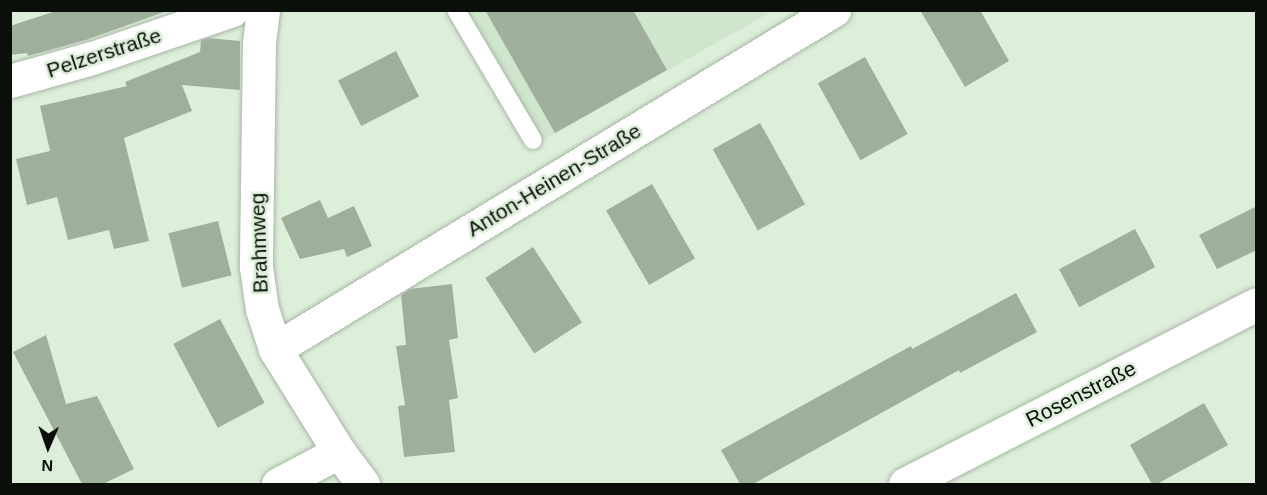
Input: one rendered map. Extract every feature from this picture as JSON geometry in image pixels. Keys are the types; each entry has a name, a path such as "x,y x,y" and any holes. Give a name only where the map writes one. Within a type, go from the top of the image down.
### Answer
{"street":[{"name":"Pelzerstraße","path":"10,81 92,58 231,10"},
{"name":"Brahmweg","path":"263,10 259,54 256,267 262,309 275,349 339,452 363,484"},
{"name":"Anton-Heinen-Straße","path":"275,349 834,10"},
{"name":"Rosenstraße","path":"905,484 1257,304"},
{"path":"278,484 339,452"}],"lane":[{"path":"456,10 533,141"}],"shaded area":[{"path":"446,11 773,11 529,148"}],"building":[{"path":"59,10 163,10 164,12 86,40 28,56 27,53 10,55 10,26"},
{"path":"485,10 633,10 667,70 555,133"},
{"path":"920,10 980,10 1009,61 965,87"},
{"path":"208,38 240,41 240,90 182,85 192,111 124,138 149,241 114,249 109,230 68,240 57,197 27,205 16,159 50,151 40,106 127,86 125,82 200,52 201,40"},
{"path":"396,51 419,96 361,126 338,81"},
{"path":"865,57 908,134 860,160 818,83"},
{"path":"760,123 805,204 758,231 713,149"},
{"path":"652,184 695,258 649,285 606,210"},
{"path":"320,200 328,218 354,206 372,246 347,257 344,249 300,259 281,218"},
{"path":"1257,206 1257,250 1217,269 1199,235"},
{"path":"218,221 232,275 182,288 169,233"},
{"path":"1135,229 1155,267 1079,307 1059,269"},
{"path":"533,247 582,322 534,354 485,278"},
{"path":"452,284 458,338 449,340 458,398 449,400 455,452 404,457 398,406 405,405 396,346 406,345 401,295 410,289"},
{"path":"1016,293 1037,332 960,373 959,370 753,484 740,484 721,450 911,346 912,349"},
{"path":"220,319 265,403 218,428 173,344"},
{"path":"46,335 66,404 97,396 134,469 103,484 82,484 13,352"},
{"path":"1204,403 1228,445 1157,484 1152,484 1130,445"}]}
